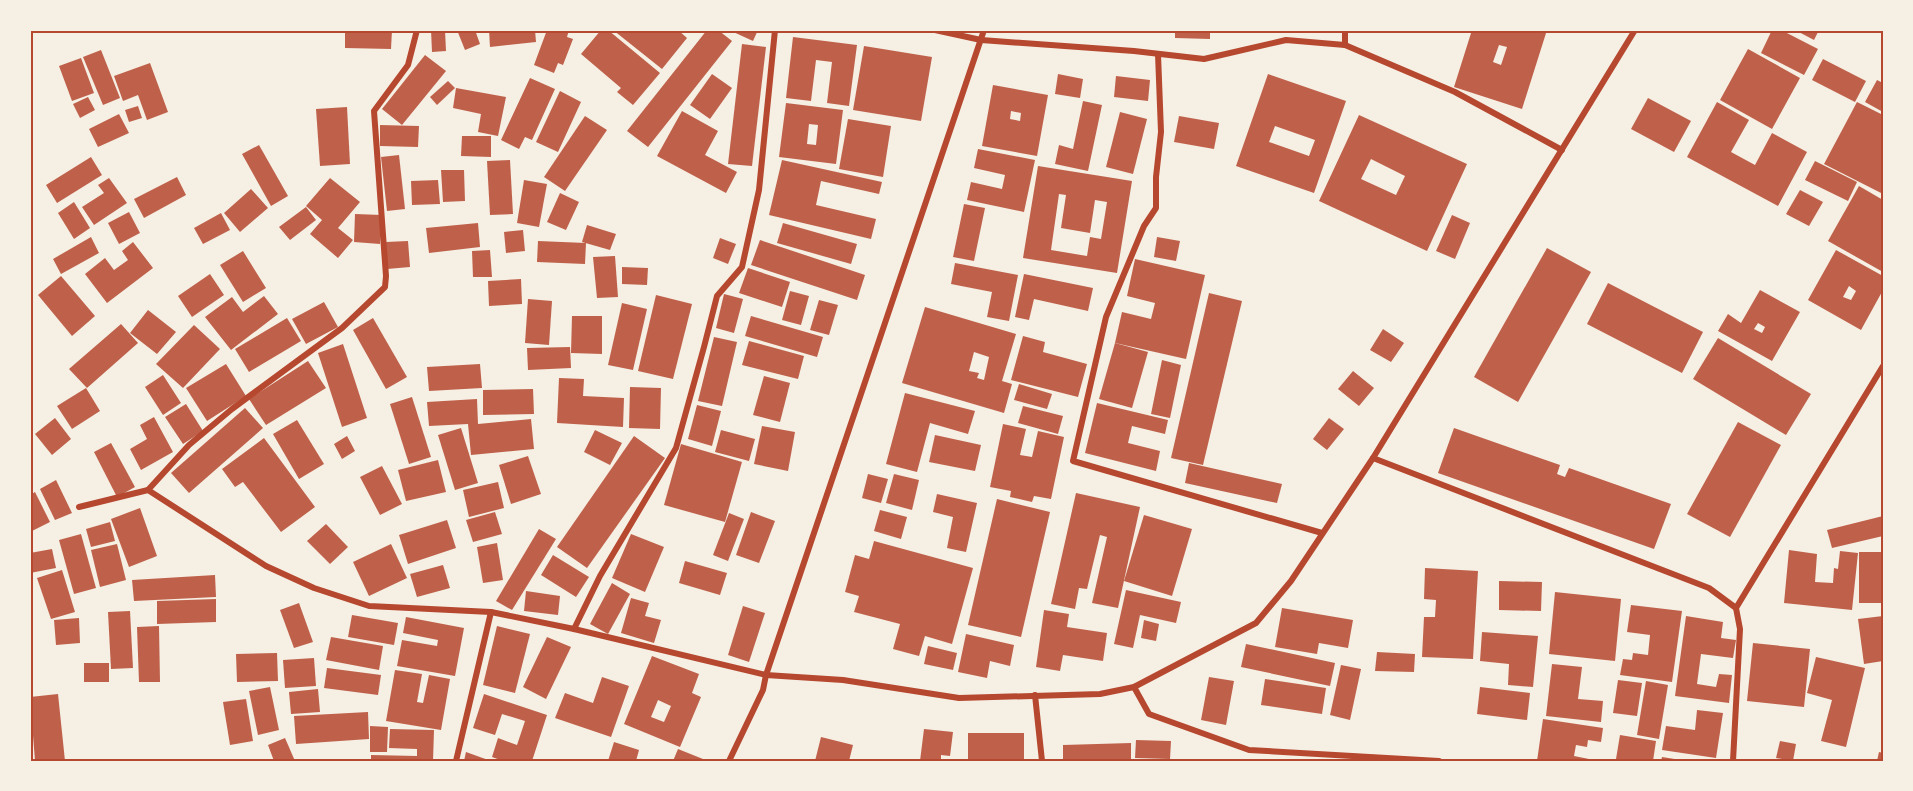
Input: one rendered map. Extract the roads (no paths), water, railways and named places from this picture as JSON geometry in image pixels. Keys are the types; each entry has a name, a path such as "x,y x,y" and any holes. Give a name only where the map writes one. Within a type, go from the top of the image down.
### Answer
{"street":[{"path":"79,507 148,490 198,438 232,409 342,328 385,287 374,111 408,65 417,30"},
{"path":"574,629 600,576 675,448 717,296 742,267 759,189 775,30"},
{"path":"935,30 981,40 1204,59 1286,40 1345,45 1455,92 1562,150"},
{"path":"729,761 763,690 766,675 984,30"},
{"path":"1345,30 1345,45"},
{"path":"148,490 266,566 314,588 369,606 491,612 574,629 766,675 843,680 959,698 1100,694 1134,687 1256,623 1291,581 1373,458 1635,30"},
{"path":"1158,54 1161,132 1156,177 1156,208 1144,226 1106,317 1073,461 1322,533"},
{"path":"1733,761 1740,629 1736,608 1883,366"},
{"path":"1373,458 1709,588 1736,608"},
{"path":"456,761 491,612"},
{"path":"1134,687 1149,714 1248,750 1439,761"},
{"path":"1035,695 1042,761"}]}
